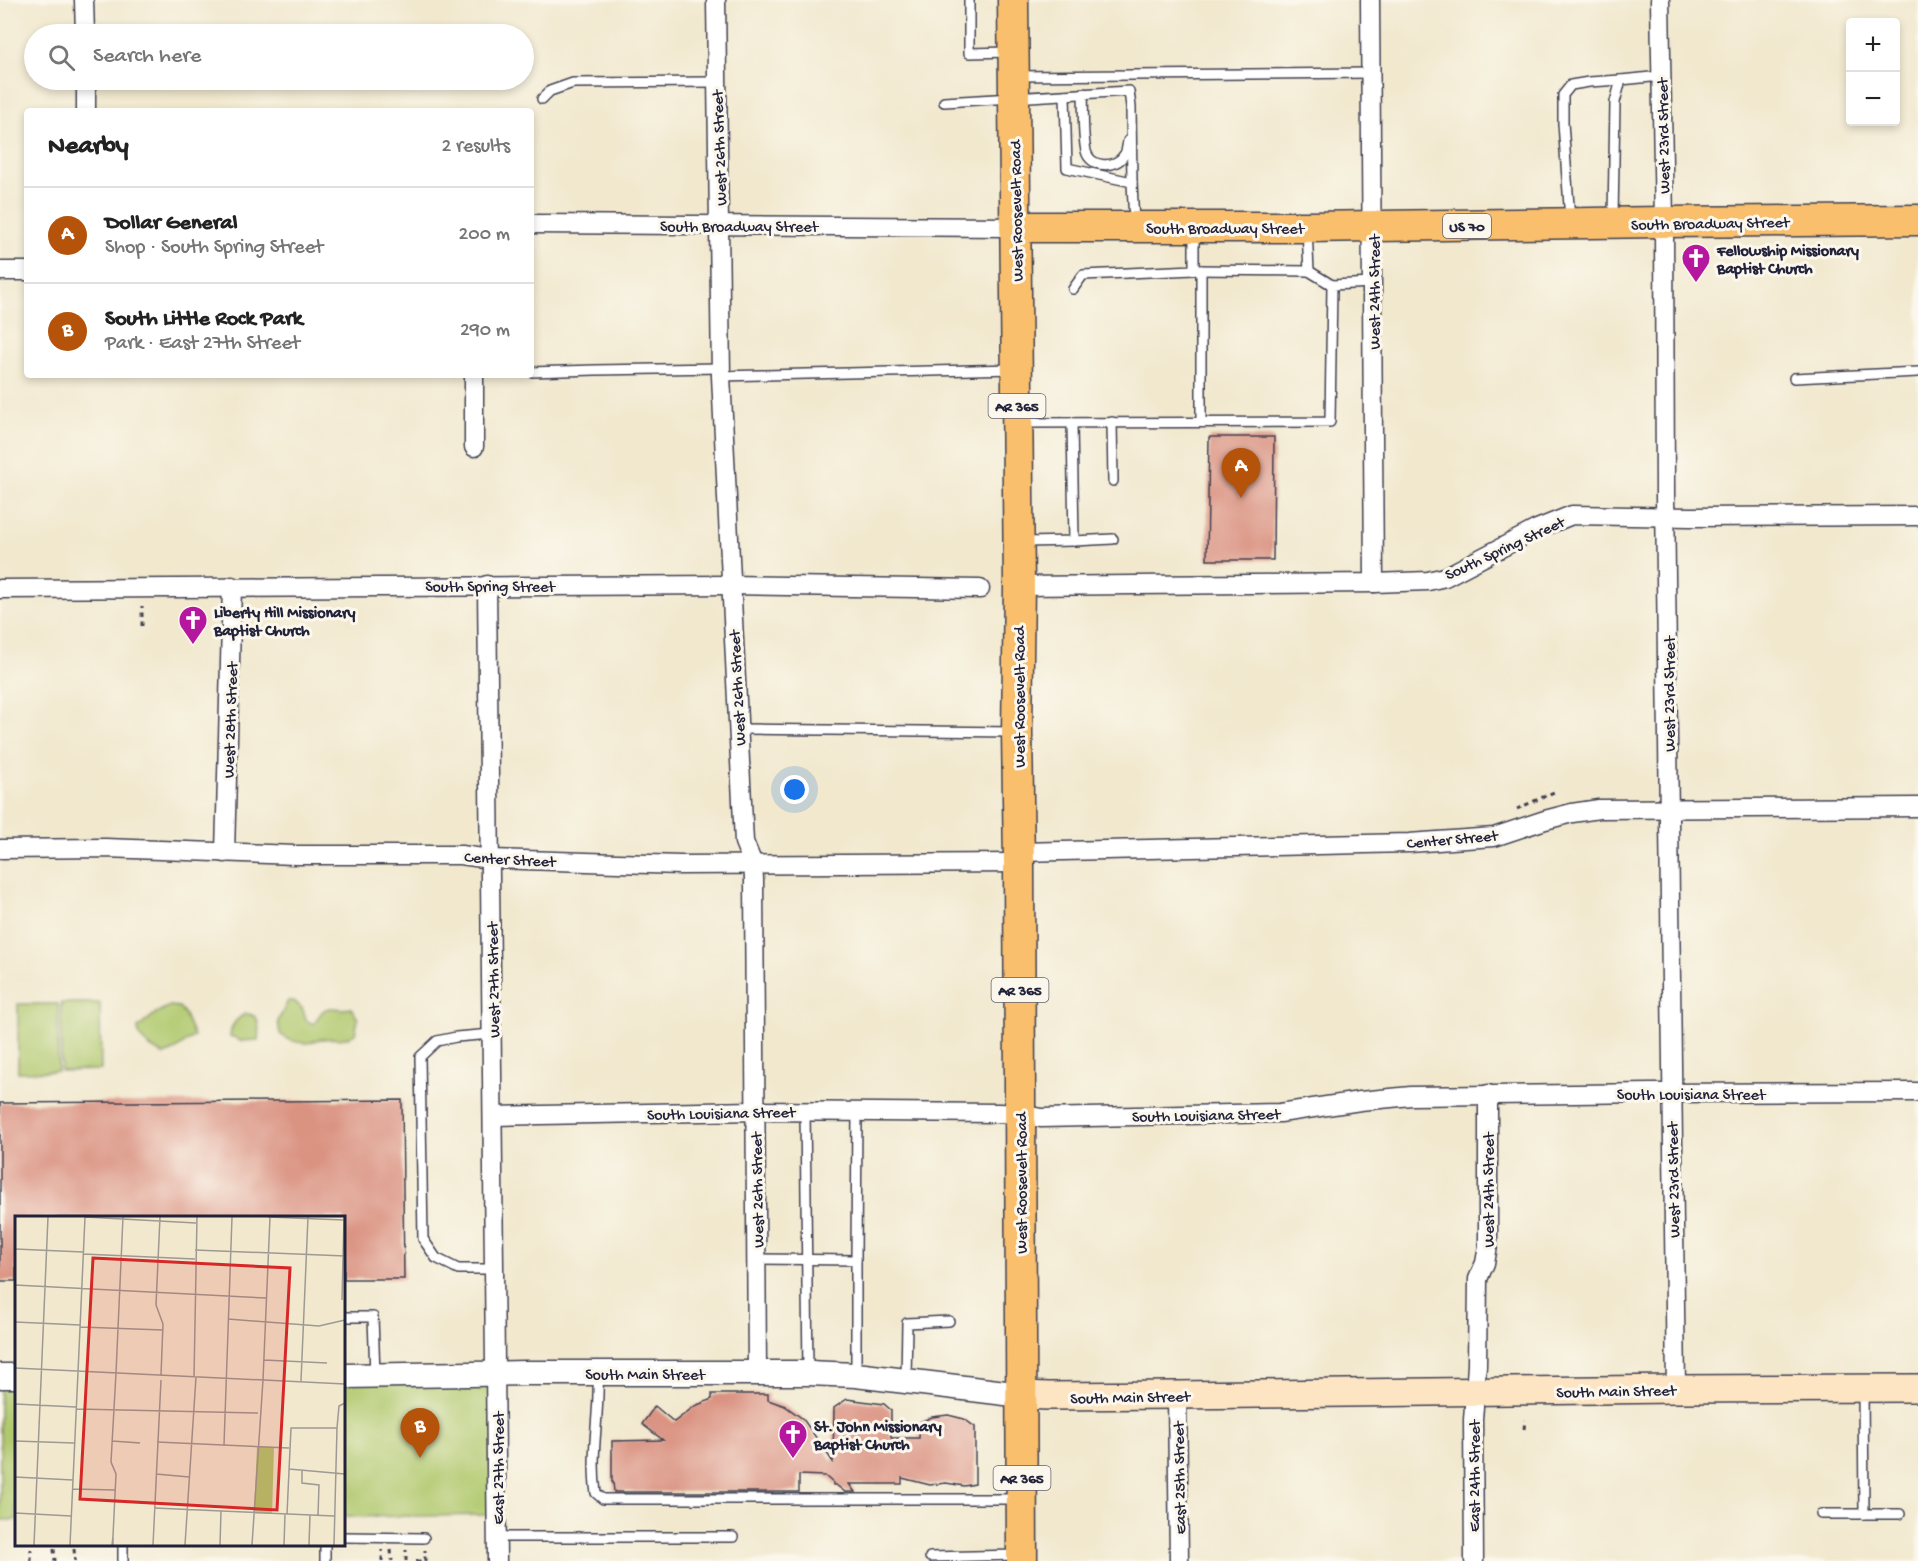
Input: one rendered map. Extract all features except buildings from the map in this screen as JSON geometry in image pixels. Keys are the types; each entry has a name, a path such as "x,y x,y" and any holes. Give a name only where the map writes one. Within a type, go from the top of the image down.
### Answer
{"main road":[{"name":"West Roosevelt Road","path":"1013,0 1019,586 1017,732 1022,1395"},
{"name":"South Broadway Street","path":"1015,227 1307,227 1918,220"},
{"name":"South Main Street","path":"1022,1395 1918,1388"},
{"name":"AR 365","path":"1022,1395 1022,1558"}],"street":[{"path":"84,0 85,24"},
{"name":"West 26th Street","path":"716,0 721,372 744,842 753,864 757,1374"},
{"name":"West 24th Street","path":"1370,0 1374,584"},
{"name":"West 23rd Street","path":"1660,0 1676,1389"},
{"path":"86,90 86,108"},
{"name":"South Broadway Street","path":"534,224 1015,227"},
{"path":"0,271 24,271"},
{"path":"474,378 474,447"},
{"name":"South Spring Street","path":"1019,586 1374,584 1428,581 1445,577 1537,529 1572,515 1918,516"},
{"name":"West 27th Street","path":"487,585 496,1374"},
{"name":"South Spring Street","path":"0,589 731,585 980,590"},
{"name":"West 28th Street","path":"225,853 232,586"},
{"name":"Center Street","path":"0,849 105,848 225,853 461,855 490,859 680,865 753,864 1409,843 1498,837 1545,820 1599,809 1918,807"},
{"name":"South Louisiana Street","path":"493,1116 755,1111 1020,1114 1041,1118 1245,1115 1280,1113 1411,1096 1918,1092"},
{"name":"West 24th Street","path":"1474,1391 1477,1365 1478,1279 1485,1263 1488,1246 1488,1094"},
{"name":"South Main Street","path":"345,1376 808,1373 855,1375 1022,1395"},
{"name":"East 27th Street","path":"496,1374 497,1561"},
{"name":"East 24th Street","path":"1474,1391 1474,1561"},
{"name":"East 25th Street","path":"1177,1395 1179,1561"}],"lane":[{"path":"969,0 969,53 1013,75 1065,95 1129,91"},
{"path":"944,102 1013,75 1371,73"},
{"path":"1129,75 1134,226"},
{"path":"1570,223 1563,95 1571,85 1660,76"},
{"path":"1613,224 1615,102 1621,80"},
{"path":"542,99 550,91 573,83 716,82"},
{"path":"1083,93 1087,154 1094,162 1102,165 1113,164 1124,156 1128,142 1128,116 1131,108"},
{"path":"1065,95 1067,168 1132,182"},
{"path":"1194,226 1201,422"},
{"path":"1307,227 1309,271"},
{"path":"1073,290 1083,275 1197,270 1309,271 1332,285 1373,283"},
{"path":"1017,423 1330,422 1332,285"},
{"path":"534,372 595,369 721,372 1016,369"},
{"path":"1794,378 1918,372"},
{"path":"1112,422 1113,481"},
{"path":"1072,423 1074,541"},
{"path":"1017,542 1113,539"},
{"path":"738,729 1017,732"},
{"path":"492,1034 437,1041 420,1057 423,1239 436,1257 458,1269 495,1269"},
{"path":"805,1111 808,1373"},
{"path":"855,1375 857,1111"},
{"path":"757,1259 856,1260"},
{"path":"345,1317 373,1317 375,1376"},
{"path":"906,1382 907,1323 949,1321"},
{"path":"598,1373 595,1470 596,1493 603,1498 1022,1498"},
{"path":"1863,1388 1864,1514"},
{"path":"1821,1514 1900,1514"},
{"path":"345,1537 424,1538"},
{"path":"497,1537 733,1537"},
{"path":"930,1557 1022,1558"}],"path":[{"path":"142,604 142,626"},
{"path":"1513,811 1556,791"},
{"path":"1524,1420 1524,1429"},
{"path":"31,1549 31,1561"},
{"path":"54,1549 55,1561"},
{"path":"74,1549 75,1561"},
{"path":"382,1550 382,1561"},
{"path":"392,1550 392,1561"},
{"path":"406,1550 406,1561"},
{"path":"416,1561 425,1561 425,1550"}],"green space":[{"path":"288,1001 294,1001 302,1008 307,1021 314,1024 324,1010 351,1008 358,1019 355,1034 342,1039 319,1039 307,1043 289,1040 280,1034 278,1021"},
{"path":"61,1003 100,1003 101,1070 61,1071"},
{"path":"18,1004 58,1004 58,1071 18,1072"},
{"path":"170,1006 179,1007 184,1013 194,1036 164,1055 144,1042 138,1028 156,1013"},
{"path":"245,1014 254,1016 258,1022 258,1040 240,1041 230,1037 234,1023"},
{"path":"496,1374 497,1515 345,1517 345,1376"},
{"path":"0,1376 15,1376 15,1520 0,1520"}],"place":[{"name":"Fellowship Missionary Baptist Church","path":"1696,284"},
{"name":"Dollar General","path":"1241,498"},
{"name":"Liberty Hill Missionary Baptist Church","path":"193,646"},
{"name":"South Little Rock Park","path":"420,1458"},
{"name":"St. John Missionary Baptist Church","path":"793,1460"}]}
